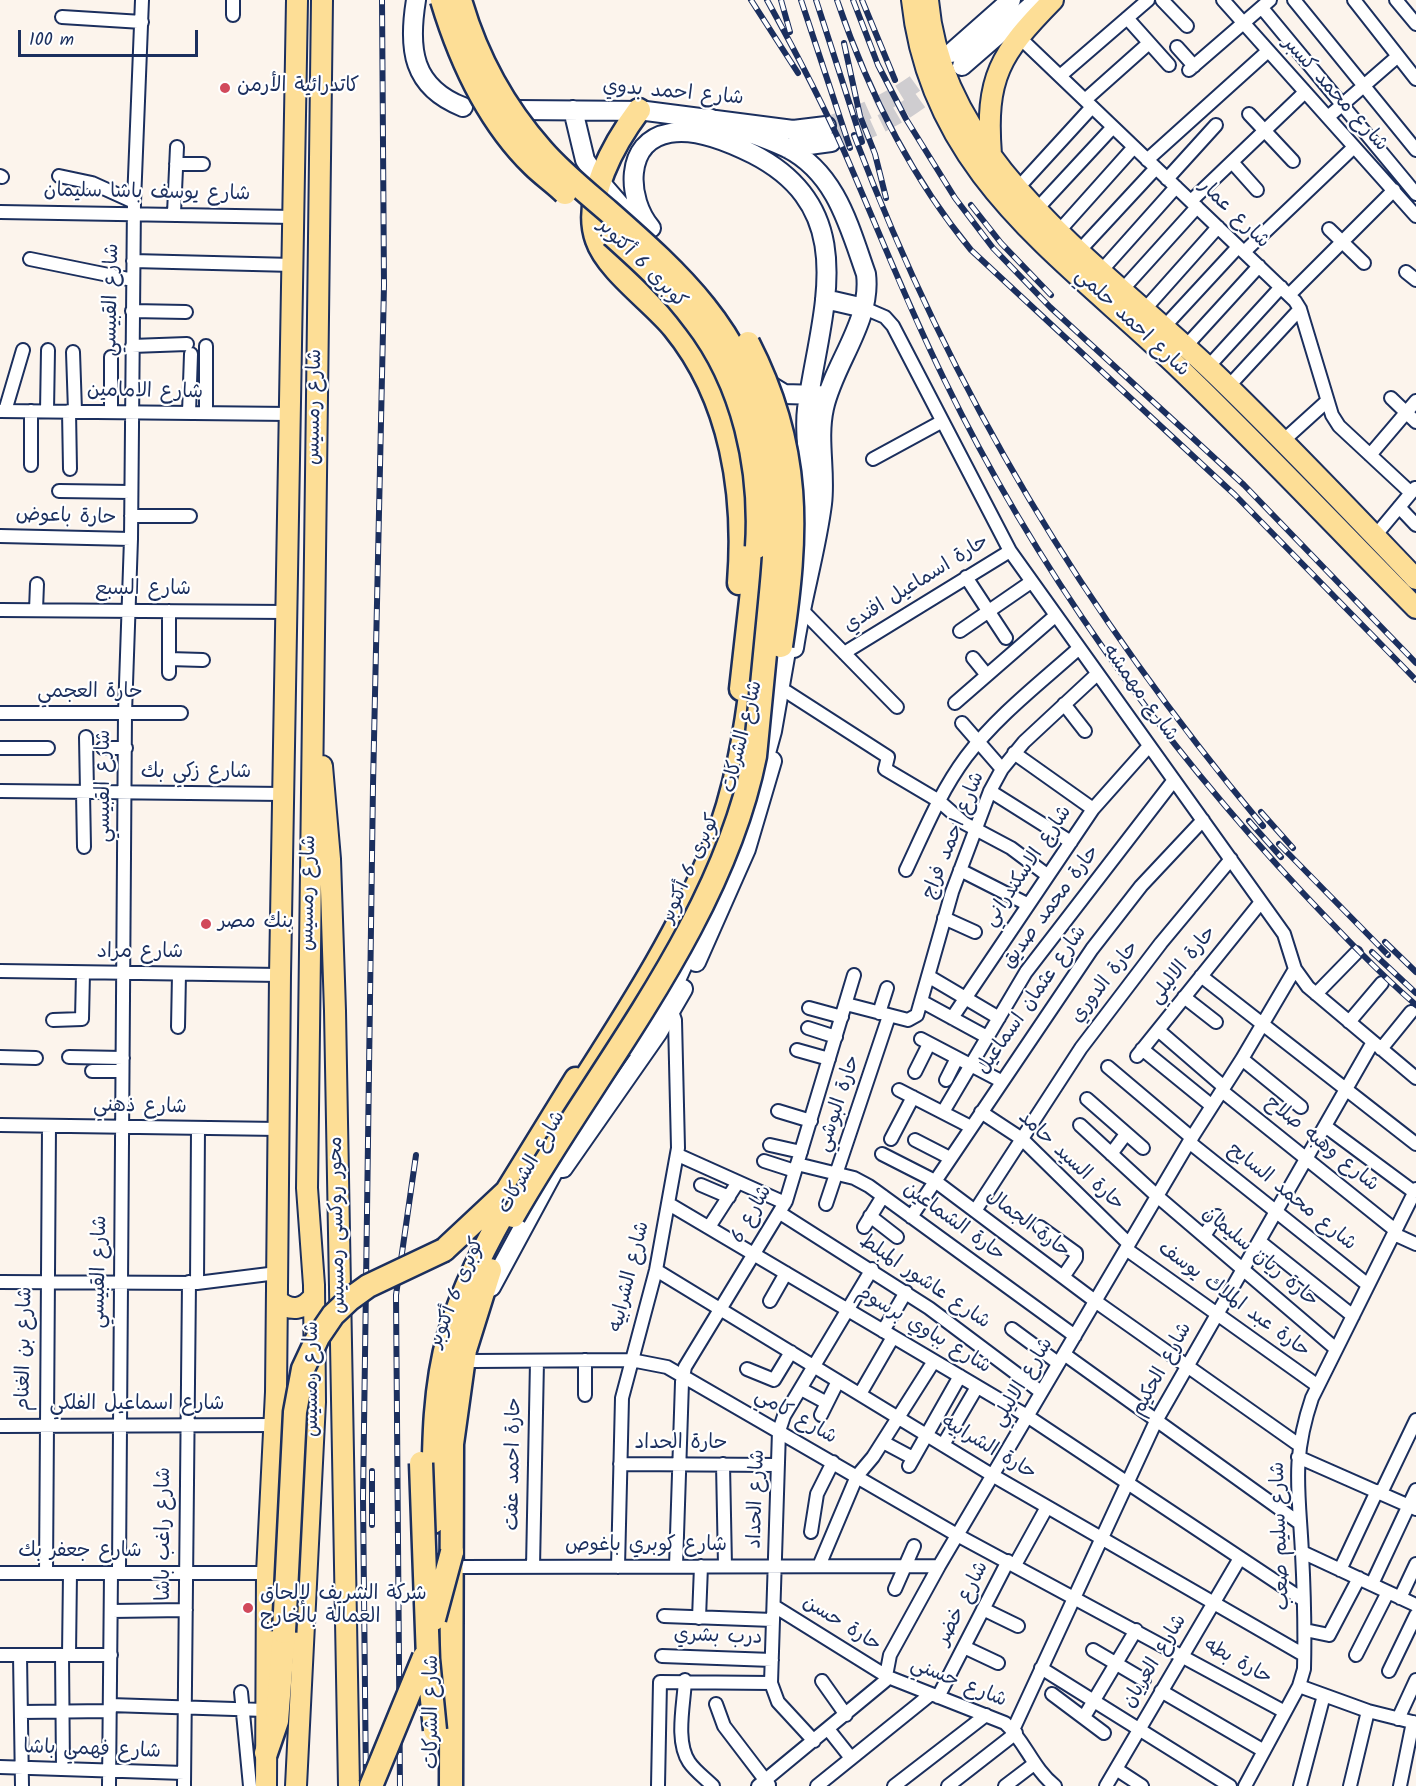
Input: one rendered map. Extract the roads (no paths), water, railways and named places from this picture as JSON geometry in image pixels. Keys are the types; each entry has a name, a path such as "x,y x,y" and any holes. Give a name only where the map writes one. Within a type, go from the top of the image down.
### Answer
{"highway":[{"name":"كوبرى 6 أكتوبر","path":"442,0 471,76 505,132 534,166 652,271 697,322 713,348 738,403 754,464 758,526 749,714 749,784 720,869 673,958 537,1175 494,1260 474,1316 457,1397 452,1444 448,1556 454,1786"},
{"path":"371,1786 421,1669 448,1556 434,1444 438,1398 449,1336 459,1305 486,1245 513,1197 657,964 683,917 715,844 740,759 750,694 764,565 764,492 753,418 740,383 723,350 689,303 612,227 534,160 499,116 468,62 448,0"},
{"name":"كوبرى 6 أكتوبر","path":"438,1786 428,1659 420,1464 424,1398 433,1349 450,1301 470,1256 506,1191 651,957 682,899 718,812 735,745 749,714 774,558 776,503 768,438 751,386 727,337 688,285 565,174 523,129 490,77 476,49 460,0"},
{"path":"639,110 622,134 600,183 594,215 594,230 603,254 675,329 712,391 725,425 739,491 740,570 729,692 749,714 766,707 775,683 792,549 791,475 786,440 764,374 744,336 713,291 651,228"},
{"path":"266,1753 277,1721 296,1401 303,1369 318,1337 333,1316 350,1299 368,1286 444,1250 506,1191"}],"main road":[{"name":"شارع رمسيس","path":"266,1786 267,1573 278,1301 280,975 297,0"},
{"name":"شارع رمسيس","path":"296,1786 315,1402 314,1296 306,1188 322,0"},
{"path":"416,0 412,40 419,69 438,95 463,107"},
{"name":"شارع احمد حلمي","path":"912,0 918,45 925,67 953,130 973,166 1015,216 1176,366 1416,608"},
{"name":"شارع احمد حلمي","path":"928,0 940,64 964,114 991,158 1017,189 1036,210 1188,348 1284,440 1416,579"},
{"path":"1011,0 957,60 1038,0"},
{"path":"991,158 988,128 995,82 1001,63 1018,36 1053,0"},
{"name":"شارع احمد بدوي","path":"516,110 639,110 828,134 787,148"},
{"path":"573,110 585,160 600,183 635,224 711,301 761,381 784,394 818,395"},
{"name":"شارع الشركات","path":"454,1786 460,1416 470,1351 482,1306 506,1255 574,1134 668,1005 675,982 738,843 772,731 785,655 808,505 807,411 818,395 864,308 868,287 866,274 836,196 817,171 787,148 709,118"},
{"name":"شارع الشركات","path":"462,1786 448,1556 473,1361 494,1292 529,1224 554,1181 668,1005 746,849 765,789 787,692 800,608 823,502 818,395 828,262 825,238 818,216 806,195 790,177 741,148 713,139 679,133 660,136 649,143 636,165 633,193 639,212 651,228"},
{"path":"825,299 864,308"},
{"path":"1176,366 1188,348"},
{"name":"محور روكسى رمسيس","path":"312,664 331,893 347,1596 348,1786"},
{"path":"657,964 655,979 668,1005"},
{"path":"636,999 651,994 668,1005"},
{"path":"278,1301 292,1309 301,1308 314,1296"},
{"path":"276,1392 290,1384 298,1385 306,1388 315,1402"}],"street":[{"name":"شارع القبيسي","path":"109,1786 123,1127 125,713 130,611 132,311 142,0"},
{"path":"232,0 233,15"},
{"path":"1060,76 1148,0"},
{"path":"1162,0 1186,26"},
{"path":"1294,0 1416,150"},
{"path":"1354,0 1398,56 1414,72"},
{"path":"1396,0 1416,24"},
{"name":"شارع محمد كسبر","path":"1229,2 1243,24 1416,216"},
{"path":"1177,47 1191,68 1266,4 1342,105 1416,194"},
{"path":"62,17 142,22"},
{"path":"1127,18 1169,65"},
{"name":"شارع عمار","path":"1018,36 1285,291 1300,309 1326,402 1339,426 1370,455 1414,490"},
{"path":"1017,189 1088,103 1149,43"},
{"path":"1080,250 1151,164 1268,51"},
{"path":"1328,117 1398,56"},
{"path":"1123,289 1232,162 1305,92"},
{"path":"1249,114 1293,161"},
{"path":"1102,270 1216,125"},
{"path":"1036,210 1113,127"},
{"path":"174,213 177,147"},
{"path":"1059,231 1134,147"},
{"path":"1164,327 1241,249 1354,147"},
{"path":"1232,162 1257,190"},
{"path":"176,164 203,164"},
{"path":"58,176 92,183 134,207"},
{"path":"1208,367 1285,291 1342,242 1394,190"},
{"name":"شارع يوسف باشا سليمان","path":"0,212 134,207 174,213 294,217"},
{"path":"1145,309 1218,227"},
{"path":"1329,229 1364,263"},
{"path":"30,259 133,280"},
{"path":"133,261 293,265"},
{"path":"1188,348 1259,266"},
{"path":"1406,272 1416,280"},
{"name":"شارع مهمشه","path":"864,308 885,317 893,326 1010,551 1096,675 1284,934 1299,977 1416,1078"},
{"path":"1228,387 1300,309"},
{"path":"132,311 186,312"},
{"path":"132,345 189,349 189,413"},
{"path":"206,346 206,413"},
{"path":"2,411 22,350"},
{"path":"48,350 48,411"},
{"path":"70,469 73,352"},
{"path":"111,357 111,411"},
{"path":"1391,398 1416,422"},
{"path":"1284,440 1326,402"},
{"path":"1370,455 1416,402"},
{"name":"شارع الامامين","path":"2,411 290,414"},
{"path":"31,411 31,465"},
{"path":"873,459 941,422"},
{"path":"1375,536 1414,490"},
{"path":"59,491 131,492"},
{"path":"1399,507 1416,525"},
{"path":"131,516 190,516"},
{"name":"حارة باعوض","path":"0,536 131,539"},
{"name":"حارة اسماعيل افندي","path":"844,653 1010,551"},
{"path":"966,577 1006,638"},
{"path":"960,631 1031,582"},
{"path":"36,610 38,584"},
{"path":"800,608 897,707"},
{"name":"شارع السبع","path":"0,610 287,612"},
{"path":"169,611 169,673"},
{"path":"955,703 1055,616"},
{"path":"906,870 939,801 978,742 1078,649"},
{"path":"973,658 986,674"},
{"path":"169,659 203,660"},
{"name":"شارع احمد فراج","path":"920,1007 944,918 990,791 1014,753 1096,675"},
{"path":"787,692 888,757 885,769 939,801 976,830 1011,848 1047,875"},
{"path":"1064,704 1085,731"},
{"name":"حارة العجمي","path":"0,713 181,713"},
{"path":"962,723 1002,769"},
{"path":"84,847 86,737"},
{"name":"شارع الاسكندراني","path":"952,1018 1093,809 1149,746"},
{"path":"0,748 48,748"},
{"path":"103,748 126,748"},
{"path":"1014,753 1093,809"},
{"name":"حارة محمد صديق","path":"943,1112 1026,972 1174,780"},
{"name":"شارع زكي بك","path":"0,791 284,794"},
{"path":"990,791 1071,842"},
{"name":"شارع عثمان اسماعيل","path":"911,1217 1001,1082 1116,917 1203,820"},
{"name":"حارة الدوري","path":"975,1210 1081,1048 1161,943 1231,859"},
{"path":"960,870 1028,904"},
{"name":"حارة الاليلي","path":"1212,1106 1140,1052 1262,902"},
{"path":"944,918 975,932"},
{"path":"1316,994 1356,953"},
{"name":"شارع الاليلي","path":"888,1677 890,1655 939,1566 1190,1140 1242,1059 1295,969"},
{"name":"شارع مراد","path":"0,971 280,975"},
{"path":"53,1020 82,1019 83,973"},
{"path":"178,1027 179,974"},
{"name":"شارع 6","path":"676,1566 683,1375 692,1352 783,1208 854,975"},
{"path":"928,976 999,1018"},
{"path":"1201,976 1416,1144"},
{"path":"1349,1022 1382,983"},
{"name":"حارة البوشي","path":"826,1204 884,1014 887,988"},
{"path":"1184,997 1216,1022"},
{"path":"846,1004 908,1020 920,1007 952,1018 987,1037"},
{"name":"شارع الشرابيه","path":"618,1567 621,1398 656,1270 678,1155 675,1020 668,1005"},
{"path":"809,1008 842,1017"},
{"name":"شارع الحكيم","path":"1014,1731 1156,1420 1346,1089 1377,1046 1411,1012"},
{"path":"808,1028 836,1037"},
{"name":"شارع وهبه صلاح","path":"1158,1030 1223,1089 1394,1232 1416,1244"},
{"path":"915,1072 925,1041 1001,1082"},
{"path":"797,1050 829,1059"},
{"path":"0,1057 36,1058"},
{"path":"69,1057 123,1058"},
{"path":"945,1080 957,1058"},
{"path":"1242,1059 1301,1107"},
{"name":"شارع محمد السايح","path":"1108,1067 1190,1140 1368,1285"},
{"path":"92,1071 123,1071"},
{"path":"899,1090 971,1127"},
{"path":"891,1139 913,1097"},
{"path":"1087,1099 1143,1148"},
{"path":"778,1111 811,1121"},
{"name":"حارة السيد حامد","path":"981,1112 1022,1139 1127,1246"},
{"name":"شارع ذهني","path":"0,1125 279,1129"},
{"name":"حارة ريان سليمان","path":"1080,1125 1157,1196 1336,1349"},
{"name":"شارع بن الغنام","path":"46,1573 45,1426 49,1126"},
{"path":"1325,1126 1414,1197"},
{"name":"شارع راغب باشا","path":"184,1786 186,1425 198,1128"},
{"path":"1111,1154 1126,1134"},
{"path":"915,1140 950,1158"},
{"path":"770,1145 798,1162"},
{"name":"حارة الجمال","path":"882,1154 935,1181 1062,1277 1187,1366 1298,1451 1412,1507"},
{"name":"شارع عاشور المبلط","path":"678,1155 738,1182 783,1208 906,1292 1041,1392"},
{"name":"حارة الشماعين","path":"764,1161 798,1162 854,1178 883,1196 1075,1336"},
{"path":"709,1227 738,1182"},
{"path":"701,1185 729,1197"},
{"path":"883,1196 867,1222 897,1237"},
{"name":"شارع سليم صعب","path":"1245,1786 1299,1686 1305,1630 1302,1599 1302,1552 1298,1522 1298,1451 1304,1421 1336,1349 1394,1232 1414,1197"},
{"name":"شارع بباوي برسوم","path":"669,1204 1027,1416 1302,1599"},
{"path":"1204,1236 1217,1216"},
{"path":"1040,1227 1076,1253 1076,1257 1062,1277"},
{"path":"1259,1241 1353,1316"},
{"name":"حارة عبد الملاك يوسف","path":"1127,1246 1318,1386"},
{"name":"شارع الحداد","path":"814,1741 778,1702 771,1683 779,1431 784,1416 872,1269"},
{"name":"حارة الشرابيه","path":"656,1270 992,1475 1304,1655"},
{"path":"770,1301 786,1273"},
{"path":"0,1282 193,1282 277,1274"},
{"path":"860,1394 906,1292"},
{"path":"1012,1329 1156,1420 1298,1522"},
{"path":"747,1369 774,1380 791,1352"},
{"path":"585,1360 585,1395"},
{"name":"شارع كامي","path":"473,1361 631,1360 652,1362 683,1375 957,1535 1074,1596"},
{"name":"حارة احمد عفت","path":"533,1567 537,1361"},
{"path":"819,1566 857,1476 883,1442 934,1361"},
{"path":"883,1442 911,1462 960,1376"},
{"path":"820,1415 838,1381"},
{"path":"943,1445 977,1386"},
{"path":"801,1389 827,1403"},
{"path":"1340,1570 1416,1420"},
{"name":"شارع اسماعيل الفلكي","path":"0,1426 274,1425"},
{"path":"811,1532 817,1494 832,1462"},
{"name":"حارة الحداد","path":"620,1464 778,1465"},
{"path":"723,1464 725,1566"},
{"path":"1372,1584 1412,1507 1416,1491"},
{"name":"شارع خضر","path":"935,1695 964,1647 983,1609 1047,1507"},
{"path":"895,1588 914,1546"},
{"path":"1302,1552 1416,1605"},
{"name":"شارع كوبري باغوص","path":"448,1556 533,1567 939,1566"},
{"name":"شارع العريان","path":"1106,1786 1240,1558"},
{"path":"1400,1598 1416,1564"},
{"path":"699,1618 701,1566"},
{"name":"شارع جعفر بك","path":"0,1573 267,1573"},
{"path":"63,1769 65,1655 70,1573"},
{"path":"1305,1630 1329,1635 1359,1578"},
{"path":"1356,1655 1388,1592"},
{"name":"حارة بطه","path":"1074,1596 1285,1712"},
{"name":"حارة حسن","path":"774,1606 888,1677"},
{"path":"983,1609 1018,1626"},
{"path":"111,1611 186,1610"},
{"path":"1389,1671 1416,1615"},
{"path":"664,1616 773,1620"},
{"path":"1084,1717 1136,1630"},
{"path":"964,1647 998,1662"},
{"path":"1093,1650 1144,1680"},
{"path":"0,1655 111,1655"},
{"path":"20,1655 22,1786"},
{"name":"درب بشري","path":"662,1656 772,1660"},
{"path":"1041,1668 1230,1786"},
{"path":"716,1704 724,1726 764,1784 882,1686 888,1677"},
{"name":"شارع حسني","path":"888,1677 1005,1723 1014,1731 1034,1764 1055,1786"},
{"path":"658,1786 660,1682 685,1680 771,1683"},
{"path":"685,1680 683,1729 686,1754 690,1763 713,1786"},
{"path":"1398,1719 1416,1680"},
{"path":"822,1682 846,1715"},
{"path":"1299,1686 1368,1712 1415,1723 1400,1786"},
{"path":"1161,1691 1263,1751"},
{"path":"241,1692 250,1786"},
{"path":"1052,1694 1104,1733"},
{"path":"817,1786 935,1695"},
{"path":"1300,1786 1324,1695"},
{"path":"21,1712 184,1707 265,1710"},
{"path":"1350,1786 1368,1712"},
{"path":"894,1786 986,1715"},
{"path":"828,1729 851,1758"},
{"path":"948,1786 1014,1731"},
{"path":"1005,1786 1034,1764"},
{"name":"شارع فهمي باشا","path":"0,1767 184,1773"},
{"path":"1116,1769 1142,1786"}],"tunnel":[{"path":"826,126 857,115 900,94 939,64"},
{"path":"831,142 877,126 918,101 944,81"}],"railway":[{"path":"366,1786 363,1498 373,785 384,285 382,0"},
{"path":"751,0 798,73"},
{"path":"767,0 844,151 944,379 980,449 1060,584 1104,650 1200,776 1304,894 1373,965 1416,1005"},
{"path":"781,0 790,32"},
{"path":"801,0 850,148"},
{"path":"816,0 862,142"},
{"path":"837,0 862,67 893,131 929,193 971,250 1235,495 1416,680"},
{"path":"853,0 878,65 906,119 955,198 993,248 1050,307 1244,485 1416,663"},
{"path":"862,0 895,80"},
{"path":"844,43 860,116 875,154 886,198"},
{"path":"854,135 893,231 935,323 980,412 1029,498 1081,583 1138,665 1198,746 1263,826"},
{"path":"971,205 1001,243 1051,295"},
{"path":"1261,812 1293,848"},
{"path":"1249,821 1281,857"},
{"path":"1279,844 1388,955"},
{"path":"1385,942 1416,972"},
{"path":"1372,952 1416,993"},
{"path":"400,1786 396,1295 416,1155"},
{"path":"372,1471 372,1525"}],"place":[{"name":"كاتدرائية الأرمن","path":"225,88"},
{"name":"بنك مصر","path":"206,924"},
{"name":"شركة الشريف لإلحاق العمالة بالخارج","path":"248,1608"}]}
